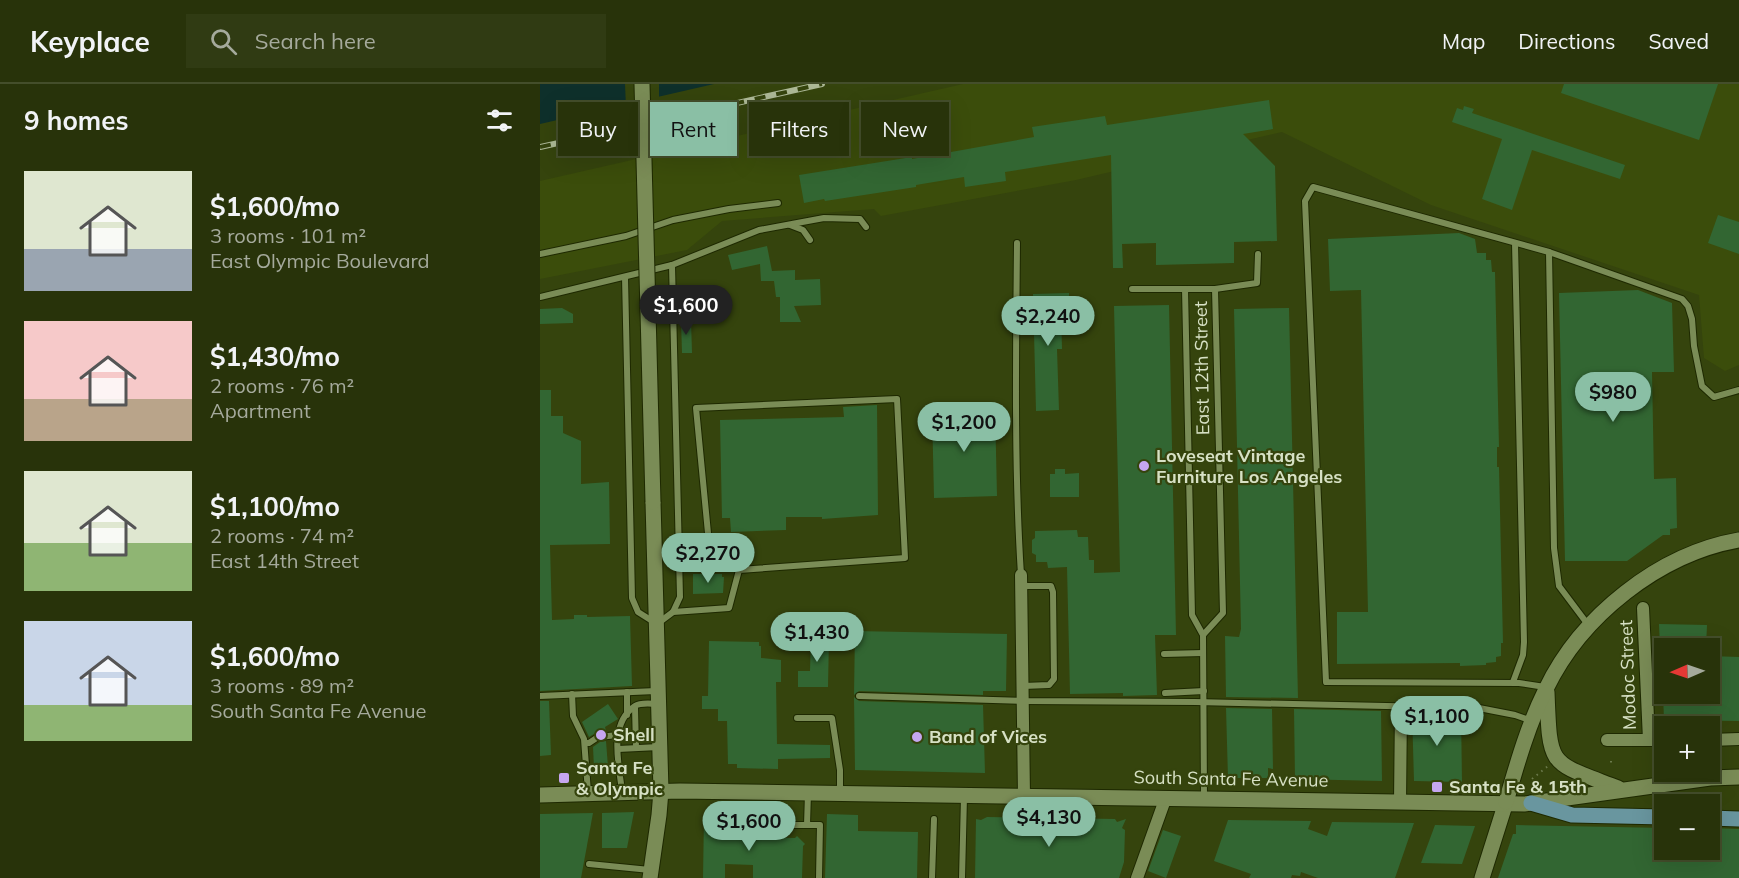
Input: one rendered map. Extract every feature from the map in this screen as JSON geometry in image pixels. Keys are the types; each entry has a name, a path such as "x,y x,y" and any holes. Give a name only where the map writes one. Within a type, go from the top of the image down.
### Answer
{"main road":[{"path":"642,84 661,791 650,874"},
{"path":"1482,878 1546,687 1573,647 1619,597 1657,570 1695,552 1739,540"},
{"path":"1546,687 1549,741 1556,760 1574,771 1621,789"},
{"name":"South Santa Fe Avenue","path":"540,795 661,791 1166,797 1400,803 1531,803 1621,789 1710,778 1739,777"},
{"path":"1531,803 1572,815 1654,817"},
{"path":"1720,818 1739,819"}],"street":[{"path":"1021,581 1024,796"},
{"name":"Modoc Street","path":"1643,608 1649,740"},
{"path":"1400,803 1401,707"},
{"path":"1720,740 1739,739"},
{"path":"1607,740 1654,740"},
{"path":"1137,878 1166,797"}],"lane":[{"path":"1546,687 1513,682 1326,682 1305,201 1313,187 1549,252 1682,299 1688,306 1692,319 1694,346 1702,386 1714,397 1739,390"},
{"path":"540,254 626,236 673,220 729,209 778,203"},
{"path":"540,297 672,265 759,230 824,218 860,219 866,227"},
{"path":"789,225 803,230 810,240"},
{"path":"1017,243 1015,445 1021,581 1051,586 1053,592 1054,679 1049,685 1023,686"},
{"path":"1513,682 1523,655 1524,642 1515,243"},
{"path":"1549,252 1554,548 1559,586 1590,627"},
{"path":"1132,289 1215,289 1257,284 1257,254"},
{"path":"625,277 632,598 638,612 657,624 673,612 680,597 672,265"},
{"path":"1185,289 1192,615 1203,635 1204,798"},
{"name":"East 12th Street","path":"1203,635 1223,613 1215,289"},
{"path":"897,399 905,558 739,570 710,554 696,408 897,399"},
{"path":"673,612 729,608 739,570"},
{"path":"1164,654 1203,653"},
{"path":"627,692 627,715"},
{"path":"540,696 627,692 658,697"},
{"path":"1165,693 1204,692"},
{"path":"572,694 573,716 585,743 588,793"},
{"path":"859,696 1023,701 1479,708 1533,721"},
{"path":"622,792 618,749 619,728 635,706 658,697"},
{"path":"635,706 636,748"},
{"path":"797,718 832,718 840,770 840,794"},
{"path":"585,743 598,737 618,735"},
{"path":"618,749 660,747"},
{"path":"807,825 808,793"},
{"path":"962,878 964,796"},
{"path":"932,878 934,819"},
{"path":"764,825 820,825 819,878"},
{"path":"589,864 650,874"}],"path":[{"path":"1532,779 1548,766"}],"shaded area":[{"path":"963,84 1739,84 1739,365 1725,371 1704,358 1699,295 1431,205 1282,132 1076,180 881,216 874,209 722,221 687,250 540,279 540,181 650,156 737,156 737,136 749,133 749,156 849,156 849,110 861,107 861,156 949,156 949,102 885,102"}],"water":[{"path":"540,84 714,84 636,102 558,102 558,120 540,124"}],"pier":[{"path":"625,84 659,84 659,100 638,104 638,102 626,102"}],"building":[{"path":"1564,84 1718,84 1699,140 1561,93"},
{"path":"1269,100 1273,129 1243,134 1275,166 1277,241 1234,242 1234,263 1156,265 1156,243 1122,244 1123,268 1113,268 1111,155 1005,172 1006,181 965,187 964,177 916,185 916,187 804,203 799,175 912,157 912,159 949,156 949,152 1034,137 1032,127 1105,116 1107,125"},
{"path":"1464,106 1474,109 1472,113 1625,165 1620,179 1532,150 1512,210 1482,199 1502,139 1452,122 1457,108 1463,110"},
{"path":"1718,215 1739,222 1739,254 1708,243"},
{"path":"1459,233 1475,239 1477,253 1486,253 1486,260 1491,260 1492,272 1495,272 1499,447 1497,447 1497,467 1499,467 1503,643 1501,643 1501,656 1496,657 1496,662 1486,663 1486,665 1460,666 1460,663 1337,664 1337,612 1368,612 1361,290 1330,291 1328,239"},
{"path":"767,246 772,271 795,270 795,280 820,279 821,305 794,306 801,322 780,322 780,297 776,297 774,281 761,281 760,264 732,270 728,255"},
{"path":"1638,290 1672,303 1674,372 1652,372 1654,479 1676,478 1677,528 1670,529 1670,535 1663,535 1627,561 1565,561 1559,293"},
{"path":"1069,293 1069,311 1061,312 1062,349 1057,349 1059,410 1036,411 1033,294"},
{"path":"1169,305 1176,635 1155,635 1157,695 1070,694 1067,567 1048,568 1047,562 1036,562 1036,555 1032,553 1032,540 1035,538 1035,531 1077,530 1078,537 1088,537 1089,560 1094,560 1094,573 1120,572 1114,306"},
{"path":"562,308 573,314 573,323 540,324 540,309"},
{"path":"1289,308 1298,698 1226,697 1225,636 1239,637 1241,629 1234,309"},
{"path":"681,320 691,320 692,353 682,353"},
{"path":"540,390 551,390 551,416 563,416 563,433 581,441 581,484 609,482 610,544 550,545 552,620 574,619 574,615 630,616 632,686 540,691"},
{"path":"877,405 878,515 822,519 822,517 786,517 786,530 731,532 730,518 722,518 720,420 844,417 843,407"},
{"path":"995,408 997,496 934,498 932,410"},
{"path":"1055,469 1065,469 1065,474 1079,473 1079,497 1050,497 1050,474 1055,474"},
{"path":"693,574 722,574 724,577 723,593 693,594"},
{"path":"1659,624 1707,625 1706,638 1660,638"},
{"path":"814,630 826,630 826,638 829,638 828,687 798,687 798,671 810,671 811,638 813,638"},
{"path":"855,631 1007,634 1006,691 983,691 983,695 859,691 854,695"},
{"path":"709,641 759,642 761,658 781,660 781,682 776,682 777,744 830,745 830,758 778,759 778,769 737,768 737,764 728,764 727,721 718,721 718,709 702,709 702,696 708,696"},
{"path":"1720,656 1739,657 1739,721 1720,721 1720,716 1664,716 1663,704 1720,704"},
{"path":"854,697 859,701 983,705 985,773 855,770"},
{"path":"540,701 549,701 551,755 540,756"},
{"path":"608,704 618,719 605,727 606,731 597,732 589,737 582,722"},
{"path":"1226,708 1272,709 1273,769 1268,768 1268,778 1228,778"},
{"path":"1294,709 1381,711 1382,781 1295,779"},
{"path":"1412,712 1461,713 1462,782 1414,781"},
{"path":"606,741 608,767 594,768 593,747"},
{"path":"634,812 627,848 602,848 602,813"},
{"path":"593,813 581,878 540,878 540,814"},
{"path":"827,814 858,815 858,831 918,832 917,878 825,878"},
{"path":"704,816 725,817 724,826 751,827 750,837 795,838 797,836 805,844 803,846 802,878 753,878 753,865 725,864 725,878 703,878"},
{"path":"987,817 1045,818 1052,823 1057,818 1115,819 1117,822 1126,819 1122,828 1125,830 1124,862 1119,878 975,878 976,819 981,820"},
{"path":"1228,820 1311,821 1308,829 1327,836 1332,822 1414,823 1395,878 1318,878 1301,872 1300,876 1292,875 1291,878 1249,878 1251,874 1214,861"},
{"path":"1435,825 1475,826 1462,864 1421,863"},
{"path":"1516,825 1654,828 1654,860 1720,860 1720,828 1739,829 1739,878 1498,878 1513,834 1516,834"},
{"path":"1163,830 1181,836 1166,878 1148,871"}],"railway":[{"path":"540,147 822,84"}],"place":[{"name":"Loveseat Vintage Furniture Los Angeles","path":"1144,466"},
{"name":"Shell","path":"601,735"},
{"name":"Band of Vices","path":"917,737"},
{"name":"Santa Fe & Olympic","path":"564,778"},
{"name":"Santa Fe & 15th","path":"1437,787"}]}
